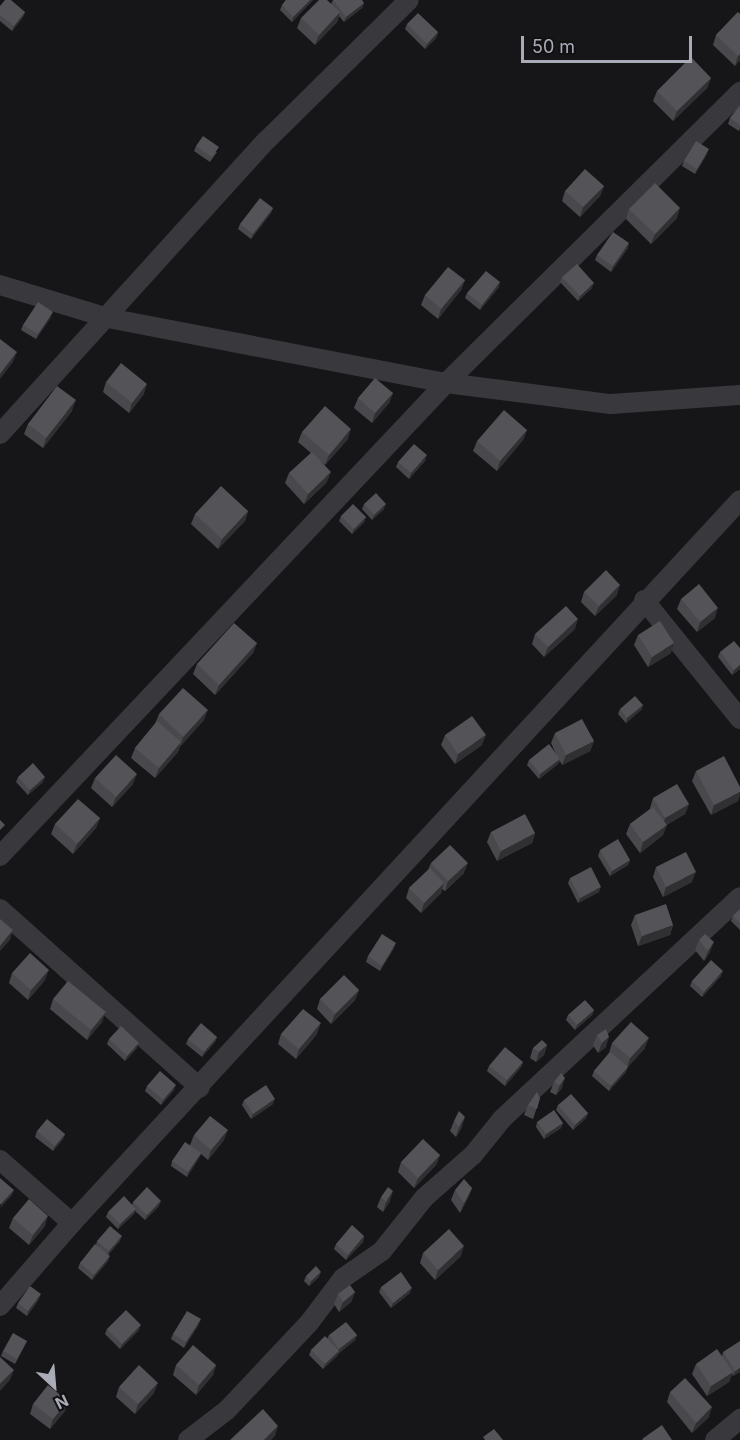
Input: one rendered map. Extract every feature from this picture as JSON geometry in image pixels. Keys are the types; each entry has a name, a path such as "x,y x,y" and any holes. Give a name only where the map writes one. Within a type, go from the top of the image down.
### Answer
{"street":[{"path":"0,434 108,318 267,140 409,0"},
{"path":"0,856 446,383 740,92"},
{"path":"0,285 108,318 446,383 611,404 740,395"},
{"path":"0,1306 72,1223 201,1088 644,600 740,500"},
{"path":"644,600 740,719"},
{"path":"188,1440 227,1410 309,1323 343,1278 382,1251 424,1198 473,1155 502,1119 740,897"},
{"path":"0,909 201,1088"},
{"path":"0,1160 72,1223"},
{"path":"715,1440 740,1419"}],"building":[{"path":"5,0 11,0 25,12 14,26 0,15 0,6"},
{"path":"286,0 310,0 293,17 282,5"},
{"path":"319,0 327,0 340,12 319,35 301,18"},
{"path":"333,0 362,0 364,3 346,17"},
{"path":"738,12 740,14 740,54 738,56 716,35"},
{"path":"418,13 438,32 427,44 407,24"},
{"path":"691,57 711,78 677,111 657,91"},
{"path":"740,107 740,125 730,118"},
{"path":"203,136 219,147 212,157 196,146"},
{"path":"696,141 709,149 697,169 684,161"},
{"path":"585,169 604,186 583,207 565,191"},
{"path":"655,183 680,208 655,234 629,209"},
{"path":"260,198 273,208 253,234 240,224"},
{"path":"613,232 629,243 613,266 597,255"},
{"path":"577,264 594,283 580,296 562,277"},
{"path":"448,267 465,280 441,309 425,295"},
{"path":"486,271 500,282 482,305 467,293"},
{"path":"38,302 53,312 38,334 23,325"},
{"path":"0,339 17,352 0,374"},
{"path":"121,363 147,384 132,403 106,382"},
{"path":"375,378 393,393 375,413 358,398"},
{"path":"57,386 76,400 46,438 28,424"},
{"path":"325,406 351,429 329,455 302,432"},
{"path":"504,410 527,430 500,461 477,441"},
{"path":"414,444 427,455 411,473 398,462"},
{"path":"312,452 331,472 308,494 289,473"},
{"path":"221,486 248,511 222,539 195,514"},
{"path":"376,493 386,504 374,515 364,504"},
{"path":"353,504 366,517 354,529 341,516"},
{"path":"606,570 620,585 599,606 584,592"},
{"path":"699,584 718,608 700,622 681,599"},
{"path":"566,606 578,619 548,647 535,634"},
{"path":"660,621 674,643 652,657 638,635"},
{"path":"234,623 257,643 219,685 197,664"},
{"path":"734,641 740,648 740,665 734,670 720,652"},
{"path":"183,688 208,710 183,737 159,714"},
{"path":"635,696 643,705 627,718 620,709"},
{"path":"472,716 486,735 458,754 445,735"},
{"path":"582,719 594,741 566,755 555,733"},
{"path":"157,721 181,742 159,768 135,748"},
{"path":"549,744 560,759 540,774 529,760"},
{"path":"116,755 137,774 116,797 95,778"},
{"path":"724,756 740,787 740,792 714,805 696,771"},
{"path":"33,763 45,777 30,790 18,777"},
{"path":"677,784 689,804 665,818 653,798"},
{"path":"78,799 100,818 77,844 55,824"},
{"path":"653,807 667,825 643,842 630,824"},
{"path":"525,814 535,833 501,851 491,832"},
{"path":"0,820 5,825 0,830"},
{"path":"618,839 630,860 612,871 600,850"},
{"path":"450,845 468,863 448,881 431,863"},
{"path":"686,852 696,872 666,887 656,867"},
{"path":"591,867 601,887 580,898 570,878"},
{"path":"430,868 444,883 424,903 409,888"},
{"path":"666,904 673,925 642,936 635,915"},
{"path":"740,909 740,923 733,916"},
{"path":"0,919 13,930 0,946"},
{"path":"382,934 396,943 382,966 368,956"},
{"path":"705,934 714,942 708,951 699,940"},
{"path":"30,953 49,970 31,990 12,973"},
{"path":"711,960 723,971 704,992 692,981"},
{"path":"344,975 359,990 335,1014 320,999"},
{"path":"68,981 106,1012 91,1030 53,999"},
{"path":"585,1000 594,1010 577,1025 568,1015"},
{"path":"303,1009 321,1023 299,1049 281,1034"},
{"path":"631,1022 649,1038 630,1058 612,1043"},
{"path":"201,1023 217,1037 204,1052 188,1039"},
{"path":"121,1026 139,1043 127,1056 109,1039"},
{"path":"606,1029 609,1037 602,1043 597,1035"},
{"path":"542,1040 547,1045 539,1052 533,1048"},
{"path":"505,1047 523,1062 507,1080 489,1066"},
{"path":"610,1052 628,1067 611,1086 594,1071"},
{"path":"160,1071 176,1085 163,1100 147,1086"},
{"path":"561,1073 565,1078 560,1085 554,1082"},
{"path":"266,1085 275,1099 253,1114 244,1100"},
{"path":"537,1092 540,1098 537,1109 528,1105"},
{"path":"571,1094 588,1113 575,1125 558,1105"},
{"path":"554,1110 563,1123 546,1134 537,1122"},
{"path":"459,1111 465,1117 459,1127 454,1121"},
{"path":"210,1116 228,1130 211,1150 194,1135"},
{"path":"47,1119 65,1134 55,1146 37,1131"},
{"path":"423,1139 440,1155 418,1178 401,1162"},
{"path":"185,1142 201,1153 188,1172 172,1161"},
{"path":"0,1178 14,1190 1,1204 0,1204"},
{"path":"464,1179 472,1188 464,1203 455,1190"},
{"path":"147,1187 161,1201 147,1215 133,1202"},
{"path":"388,1187 393,1191 386,1202 381,1197"},
{"path":"124,1196 136,1209 120,1224 108,1212"},
{"path":"29,1199 48,1216 33,1235 13,1218"},
{"path":"352,1225 364,1236 348,1255 336,1244"},
{"path":"110,1226 122,1236 109,1251 97,1241"},
{"path":"449,1229 464,1246 438,1270 423,1253"},
{"path":"95,1244 110,1256 94,1275 80,1263"},
{"path":"316,1266 321,1272 311,1281 306,1276"},
{"path":"401,1272 412,1288 393,1303 381,1287"},
{"path":"350,1285 355,1292 343,1302 338,1294"},
{"path":"30,1286 41,1294 28,1311 18,1303"},
{"path":"126,1310 141,1325 122,1344 107,1329"},
{"path":"187,1311 201,1319 186,1342 173,1334"},
{"path":"346,1322 357,1335 339,1349 329,1335"},
{"path":"13,1333 27,1341 17,1359 3,1351"},
{"path":"325,1336 339,1351 325,1364 311,1350"},
{"path":"740,1341 740,1368 735,1371 723,1352"},
{"path":"193,1345 216,1365 199,1385 176,1365"},
{"path":"717,1349 733,1372 711,1386 696,1364"},
{"path":"0,1357 14,1370 0,1384"},
{"path":"139,1365 158,1383 138,1404 119,1387"},
{"path":"685,1378 712,1407 696,1423 670,1392"},
{"path":"48,1385 68,1401 53,1419 33,1404"},
{"path":"263,1409 278,1426 264,1440 230,1440"},
{"path":"662,1425 672,1440 642,1439"},
{"path":"494,1429 503,1440 485,1440 483,1437"}]}
